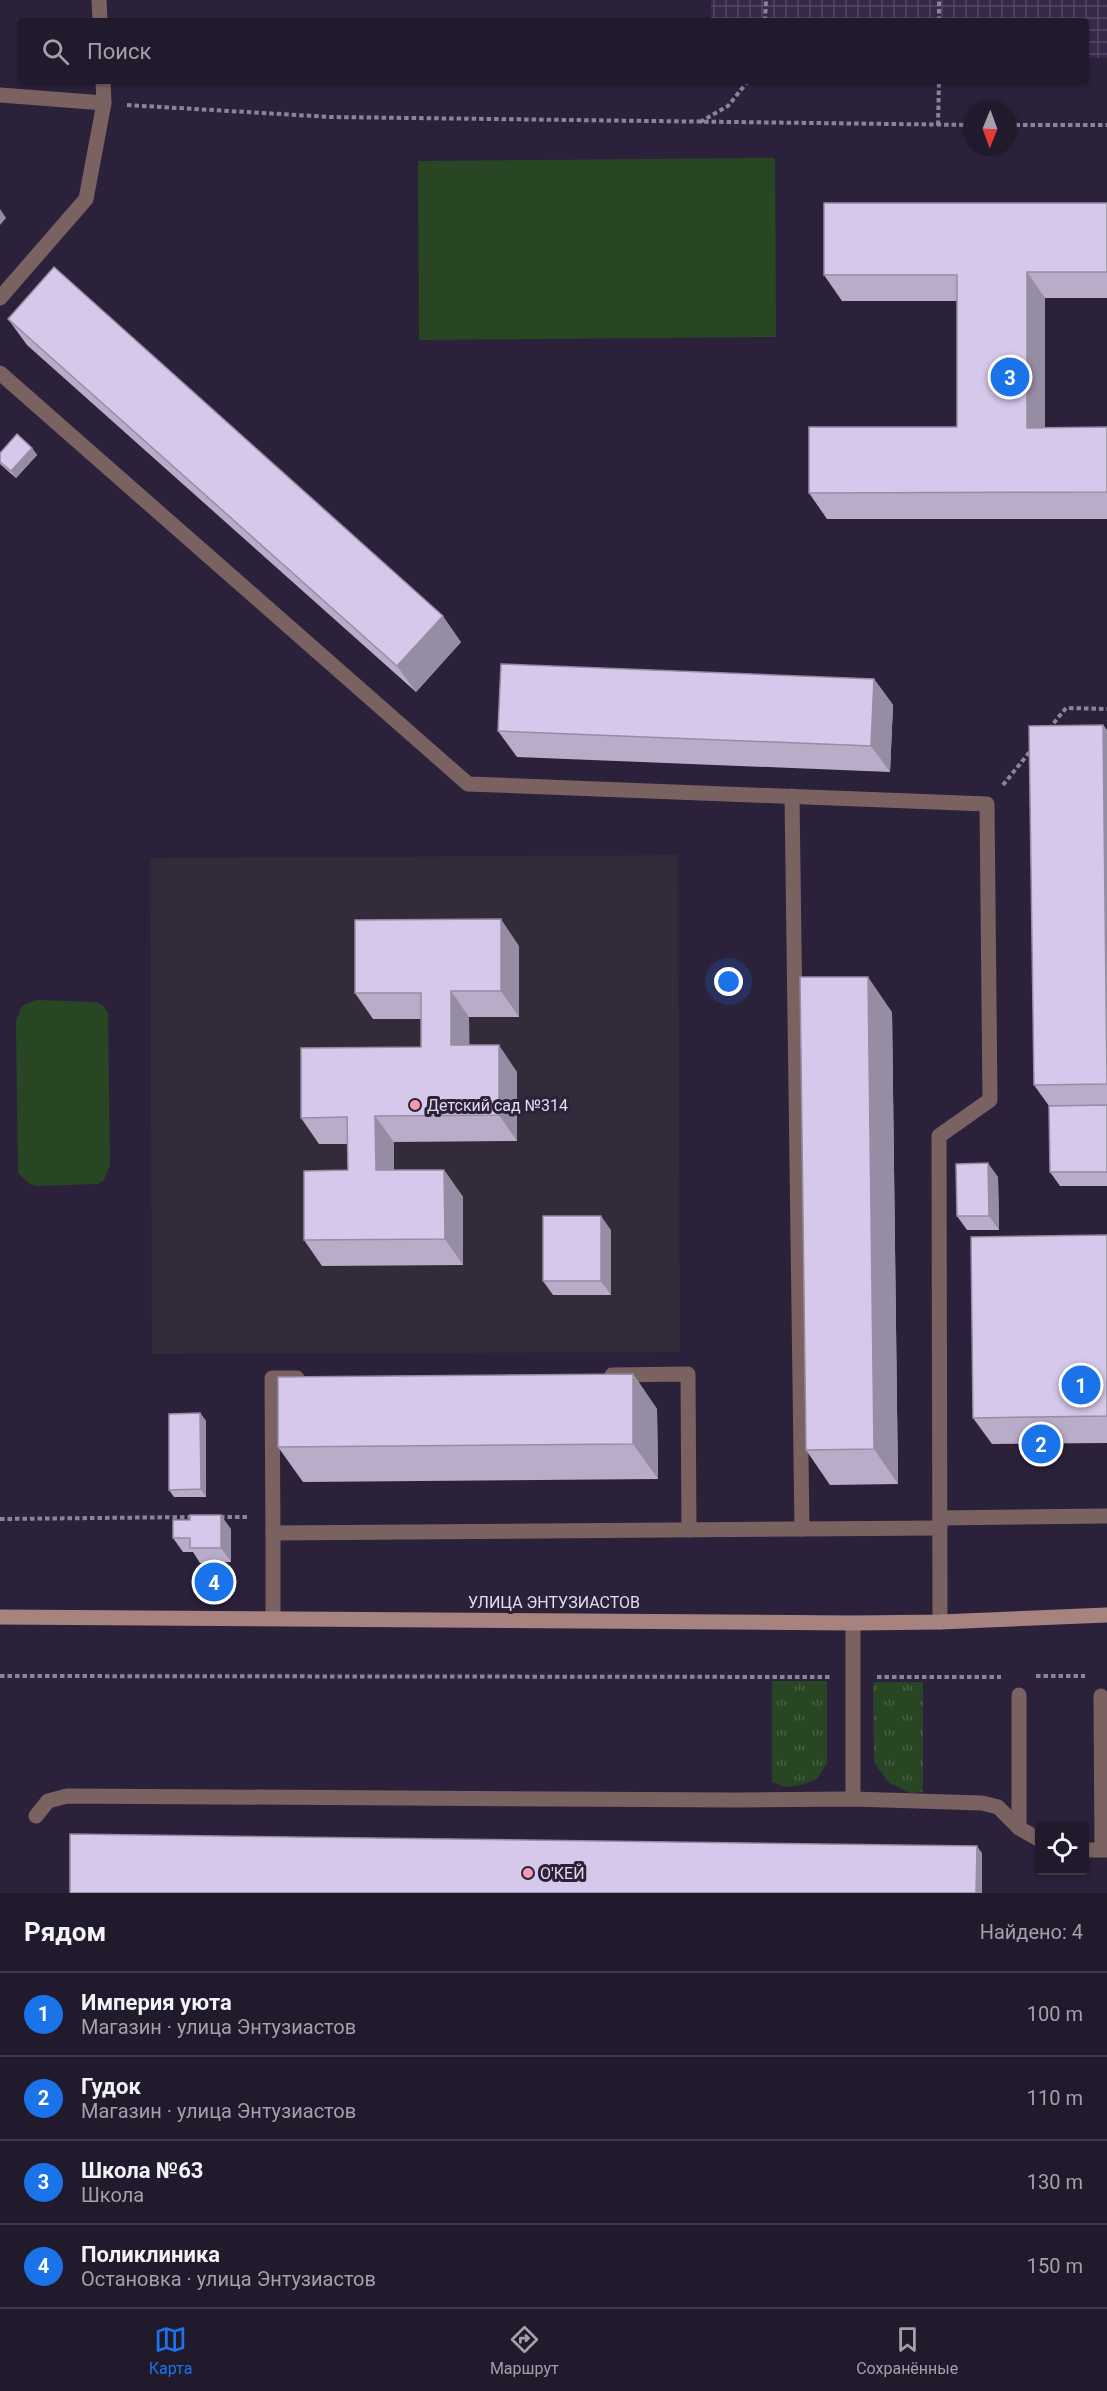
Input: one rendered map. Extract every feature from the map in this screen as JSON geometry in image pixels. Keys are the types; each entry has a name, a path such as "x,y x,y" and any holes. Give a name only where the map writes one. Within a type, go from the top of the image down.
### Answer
{"main road":[{"name":"УЛИЦА ЭНТУЗИАСТОВ","path":"0,1617 853,1623 1107,1615"}],"lane":[{"path":"99,0 100,18"},
{"path":"0,298 86,199 104,103 103,84"},
{"path":"0,95 104,103"},
{"path":"0,373 468,784 987,804 990,1100 939,1136 940,1622"},
{"path":"792,796 802,1529"},
{"path":"593,1375 688,1374 689,1530"},
{"path":"273,1618 272,1378 308,1378"},
{"path":"273,1533 802,1529 1107,1516"},
{"path":"853,1623 853,1798"},
{"path":"1019,1695 1019,1828"},
{"path":"1101,1696 1104,1850"},
{"path":"36,1816 48,1801 67,1796 736,1800 853,1798 982,1803 998,1807 1019,1828 1035,1837"}],"path":[{"path":"765,18 766,0"},
{"path":"939,0 939,18"},
{"path":"700,122 728,106 746,84"},
{"path":"938,125 939,84"},
{"path":"104,103 331,117 963,125"},
{"path":"1017,125 1107,125"},
{"path":"1044,734 1066,708 1107,708"},
{"path":"987,804 1037,743"},
{"path":"214,1517 273,1516"},
{"path":"0,1519 202,1517"},
{"path":"0,1676 1003,1677"},
{"path":"1026,1676 1095,1676"}],"shaded area":[{"path":"711,0 1107,0 1107,58 1089,58 1089,18 711,18"},
{"name":"Детский сад №314","path":"678,855 680,1352 152,1354 150,858"}],"green space":[{"path":"775,158 776,337 419,340 418,161"},
{"path":"36,1000 96,1002 108,1013 110,1165 104,1180 98,1184 37,1186 30,1184 18,1173 16,1021 22,1006"},
{"path":"772,1681 827,1681 827,1763 817,1779 801,1785 785,1787 772,1782"},
{"path":"873,1682 923,1682 923,1792 910,1793 889,1783 874,1762"}],"building":[{"path":"824,203 1107,203 1107,272 1027,272 1027,428 1107,427 1107,492 809,493 809,427 957,427 957,275 824,275"},
{"path":"54,267 443,616 397,666 8,319"},
{"path":"17,434 32,448 11,471 0,462 0,453"},
{"path":"501,664 874,679 871,746 498,731"},
{"path":"1103,725 1107,1084 1034,1085 1029,726"},
{"path":"501,919 501,991 451,991 451,1045 499,1045 499,1115 375,1116 376,1170 444,1170 445,1239 304,1240 304,1171 348,1170 347,1117 301,1118 301,1048 421,1047 421,993 355,993 355,920"},
{"path":"800,977 868,977 874,1449 806,1450"},
{"path":"1107,1105 1107,1172 1050,1172 1049,1106"},
{"path":"988,1163 989,1216 957,1216 956,1164"},
{"path":"543,1216 601,1216 601,1281 543,1281"},
{"path":"1107,1235 1107,1416 973,1418 971,1237"},
{"path":"633,1374 633,1444 278,1447 278,1377"},
{"path":"200,1413 201,1489 169,1490 169,1414"},
{"path":"190,1515 221,1515 221,1548 190,1548 190,1538 173,1538 173,1520 190,1520"},
{"name":"О'КЕЙ","path":"70,1834 977,1846 976,1893 70,1893"}],"place":[{"name":"Школа №63","path":"1010,377"},
{"name":"Детский сад №314","path":"415,1105"},
{"name":"Империя уюта","path":"1081,1385"},
{"name":"Гудок","path":"1041,1444"},
{"name":"Поликлиника","path":"214,1582"},
{"name":"О'КЕЙ","path":"528,1873"}]}
